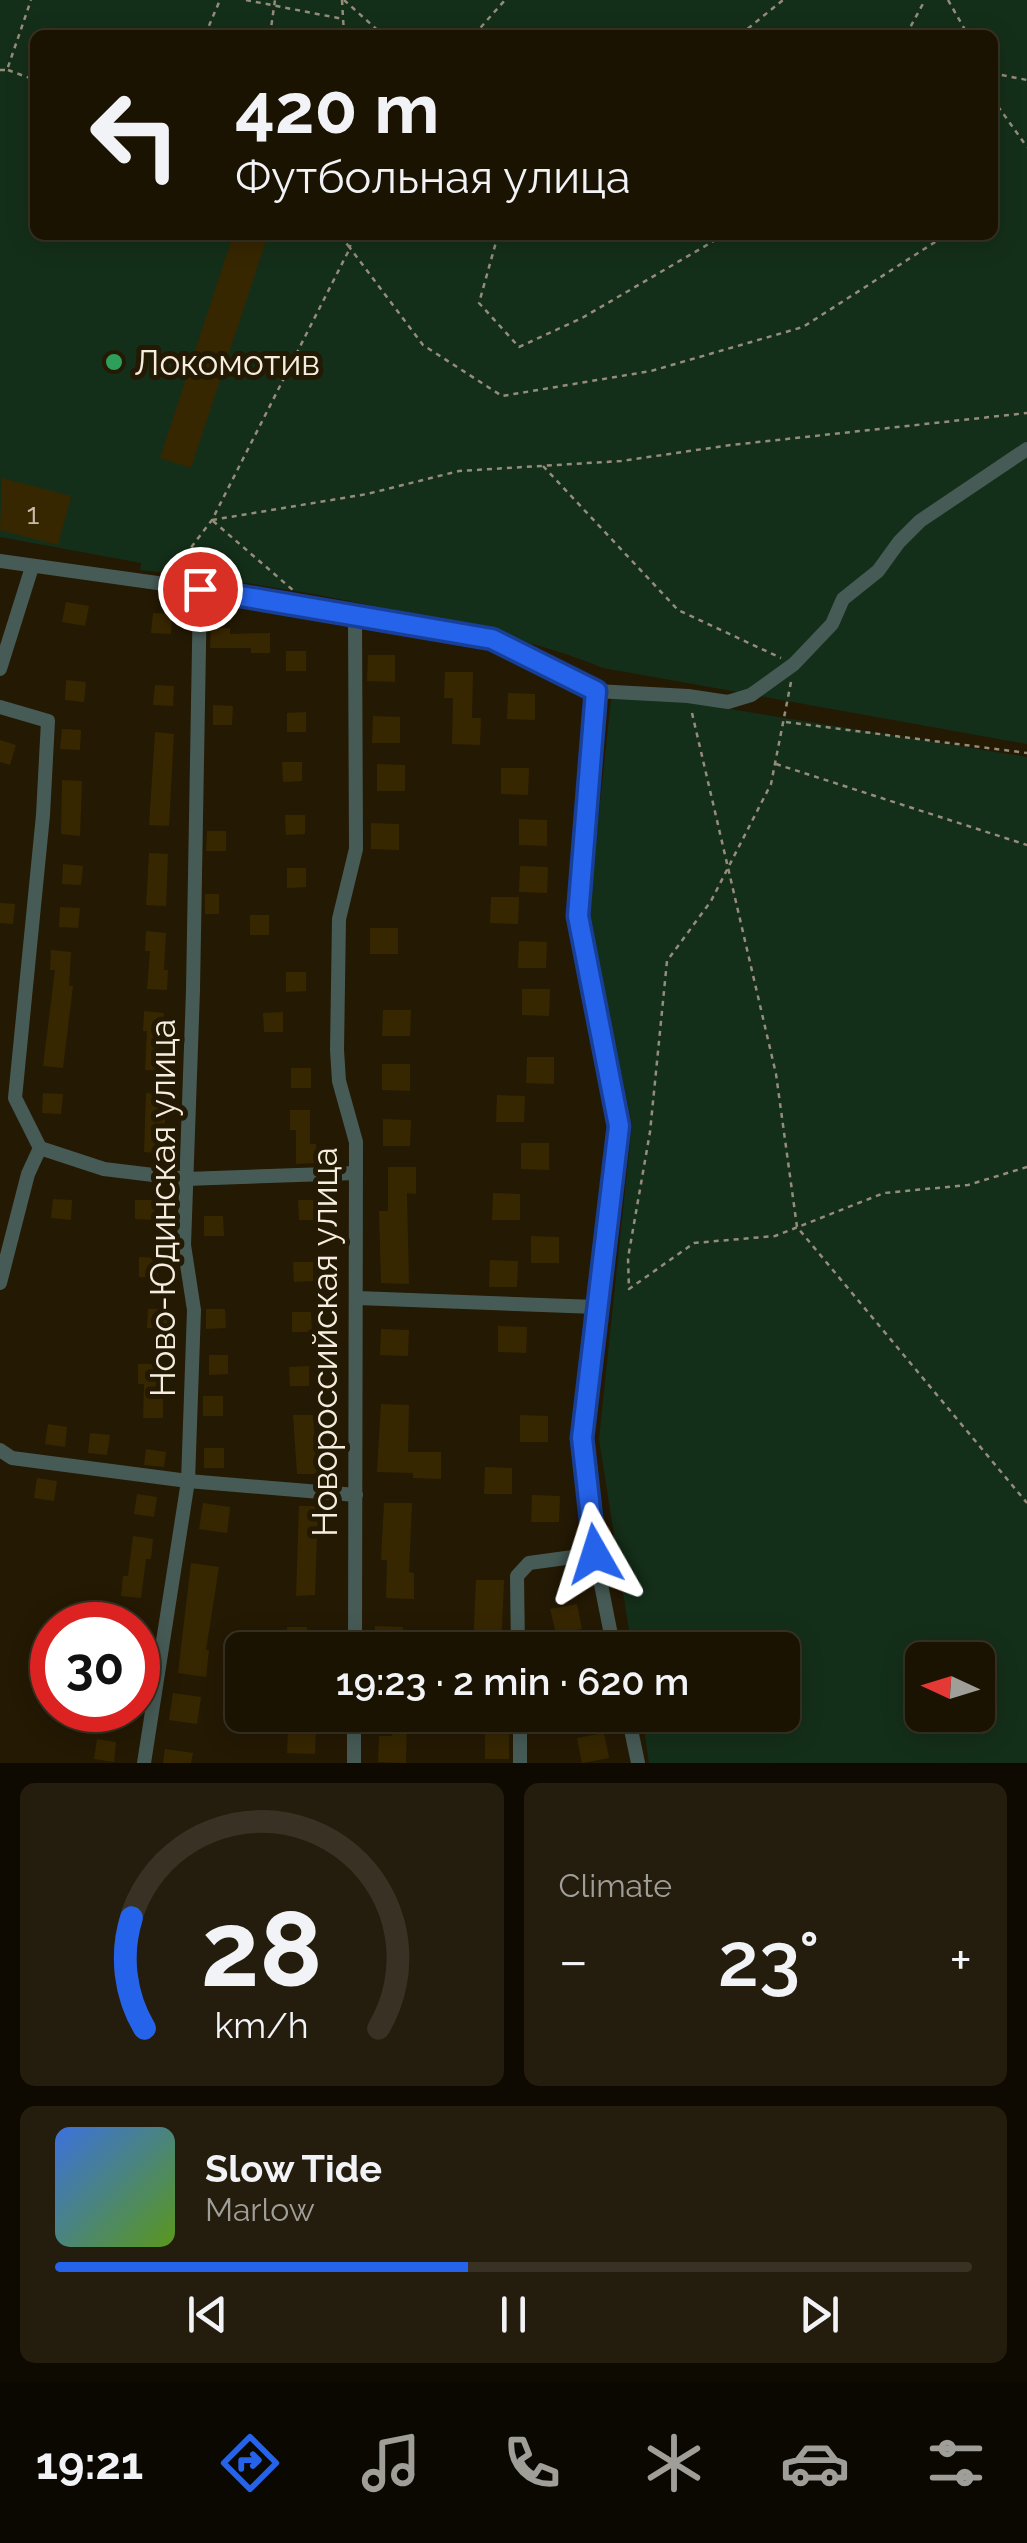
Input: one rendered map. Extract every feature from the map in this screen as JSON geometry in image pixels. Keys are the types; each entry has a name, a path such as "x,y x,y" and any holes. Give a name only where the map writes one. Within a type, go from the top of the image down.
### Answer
{"street":[{"path":"0,560 200,589 492,639 596,691 728,702 740,700 794,664 832,624 843,599 878,572 920,521 1027,449"},
{"path":"0,669 32,567"},
{"name":"Ново-Юдинская улица","path":"144,1763 188,1481 194,1310 184,1245 194,990 200,589"},
{"name":"Новороссийская улица","path":"355,616 356,849 339,919 337,1050 340,1081 356,1142 355,1632"},
{"path":"596,691 578,916 619,1126 582,1438 595,1554 610,1632"},
{"path":"0,708 48,721 44,815 14,1098 40,1148 104,1170 186,1178 356,1173"},
{"path":"0,1283 28,1174 40,1148"},
{"path":"358,1298 596,1307"},
{"path":"0,1472 6,1454 188,1481 356,1495"},
{"path":"518,1632 517,1576 521,1568 530,1563 595,1554"},
{"path":"354,1732 354,1763"},
{"path":"520,1732 520,1763"},
{"path":"632,1732 638,1763"}],"path":[{"path":"8,70 31,0"},
{"path":"207,30 220,0"},
{"path":"246,0 343,19"},
{"path":"343,0 344,30"},
{"path":"343,0 376,30"},
{"path":"478,30 505,0"},
{"path":"746,30 783,0"},
{"path":"909,30 925,0"},
{"path":"948,0 965,30"},
{"path":"271,30 274,3"},
{"path":"0,70 30,78"},
{"path":"998,74 1027,80"},
{"path":"998,106 1027,146"},
{"path":"344,240 423,344 502,396 652,372 802,327 938,240"},
{"path":"163,584 212,520 351,240"},
{"path":"497,240 479,303 519,347 582,318 715,240"},
{"path":"212,520 367,494 458,470 621,461 1027,413"},
{"path":"543,466 678,610 794,664 770,784 711,901 667,961 650,1132 628,1258 629,1288 694,1243 774,1236 884,1194 968,1185 1027,1167"},
{"path":"212,520 316,610"},
{"path":"688,696 776,1074 797,1227 1027,1502"},
{"path":"784,722 1027,753"},
{"path":"775,763 1027,845"}],"green space":[{"path":"0,0 1027,0 1027,744 603,668 527,642 449,623 257,585 140,570 141,563 0,537"},
{"path":"612,690 1027,757 1027,1763 649,1763 644,1732 800,1732 800,1632 629,1632 599,1439 632,1124 588,916"}],"building":[{"path":"231,240 266,240 191,468 160,458"},
{"path":"2,478 71,496 58,545 0,530"},
{"path":"66,602 89,606 85,626 62,622"},
{"path":"153,613 172,614 171,634 151,633"},
{"path":"211,628 230,628 230,634 270,633 270,653 251,653 251,648 210,648"},
{"path":"286,651 306,651 306,671 286,671"},
{"path":"368,655 395,655 395,682 367,681"},
{"path":"445,672 473,672 472,718 481,718 480,745 452,744 453,698 444,698"},
{"path":"66,680 86,682 84,702 65,700"},
{"path":"155,685 174,686 173,706 153,705"},
{"path":"508,693 535,694 535,720 507,719"},
{"path":"213,705 233,706 232,725 213,725"},
{"path":"306,712 306,732 287,732 287,713"},
{"path":"373,716 400,717 400,743 372,743"},
{"path":"62,729 81,730 80,750 60,749"},
{"path":"155,732 174,734 169,826 149,825"},
{"path":"0,740 16,745 10,765 0,762"},
{"path":"282,762 302,762 302,781 283,782"},
{"path":"377,764 405,765 405,791 377,791"},
{"path":"501,768 529,768 528,795 501,794"},
{"path":"62,780 82,781 80,836 61,834"},
{"path":"285,815 305,815 305,834 286,835"},
{"path":"519,819 547,820 547,846 519,845"},
{"path":"371,823 399,824 399,850 371,849"},
{"path":"207,831 226,831 226,851 206,851"},
{"path":"149,853 168,854 166,906 146,905"},
{"path":"63,864 83,866 81,885 62,884"},
{"path":"520,866 548,867 547,893 519,892"},
{"path":"287,868 306,868 306,887 287,888"},
{"path":"205,894 219,894 219,914 205,914"},
{"path":"491,897 519,897 518,924 490,923"},
{"path":"0,903 15,904 13,924 0,923"},
{"path":"60,907 80,908 78,928 59,927"},
{"path":"250,915 269,915 269,935 250,935"},
{"path":"370,928 398,928 398,954 370,954"},
{"path":"146,931 166,933 167,990 147,989 150,951 145,951"},
{"path":"519,941 547,942 546,968 518,968"},
{"path":"51,950 71,952 69,986 73,986 63,1068 43,1066 55,970 50,970"},
{"path":"286,972 306,972 306,991 286,992"},
{"path":"522,989 550,989 549,1016 522,1015"},
{"path":"383,1010 411,1010 410,1036 382,1036"},
{"path":"144,1011 164,1013 164,1071 145,1070"},
{"path":"283,1012 283,1032 264,1032 263,1013"},
{"path":"527,1057 554,1057 554,1084 526,1083"},
{"path":"382,1064 410,1064 410,1091 382,1090"},
{"path":"291,1068 311,1068 311,1088 291,1088"},
{"path":"43,1093 63,1094 61,1114 42,1113"},
{"path":"146,1093 166,1094 164,1154 144,1152"},
{"path":"497,1095 525,1096 524,1122 496,1122"},
{"path":"290,1110 310,1110 310,1144 316,1144 316,1163 296,1164 296,1130 290,1130"},
{"path":"383,1119 411,1120 410,1146 383,1146"},
{"path":"521,1143 549,1143 549,1170 521,1169"},
{"path":"388,1167 416,1167 416,1194 407,1193 409,1284 381,1283 379,1211 388,1211"},
{"path":"493,1193 520,1194 520,1220 492,1220"},
{"path":"53,1199 72,1200 71,1220 51,1218"},
{"path":"135,1200 155,1200 155,1220 135,1219"},
{"path":"298,1200 318,1200 318,1220 299,1220"},
{"path":"204,1216 223,1216 224,1236 204,1236"},
{"path":"531,1236 559,1237 559,1263 531,1263"},
{"path":"139,1257 158,1258 158,1278 139,1277"},
{"path":"490,1260 518,1261 517,1287 489,1287"},
{"path":"293,1262 313,1262 313,1281 294,1282"},
{"path":"148,1309 167,1309 167,1329 147,1328"},
{"path":"206,1309 225,1309 226,1328 206,1329"},
{"path":"292,1312 311,1312 312,1332 292,1332"},
{"path":"498,1326 527,1327 526,1353 498,1352"},
{"path":"381,1329 409,1330 408,1356 380,1355"},
{"path":"209,1355 228,1355 228,1374 209,1375"},
{"path":"138,1364 158,1364 158,1398 163,1398 163,1418 143,1418 144,1384 138,1384"},
{"path":"309,1366 309,1386 290,1386 289,1367"},
{"path":"203,1396 223,1396 223,1416 203,1416"},
{"path":"381,1404 409,1405 408,1452 441,1452 441,1479 377,1472"},
{"path":"293,1415 313,1415 317,1474 297,1474"},
{"path":"520,1415 548,1416 548,1442 520,1442"},
{"path":"48,1424 67,1427 65,1447 45,1444"},
{"path":"90,1433 110,1435 107,1455 88,1453"},
{"path":"204,1448 224,1448 224,1468 204,1468"},
{"path":"146,1449 166,1452 164,1467 144,1465"},
{"path":"485,1467 512,1468 512,1494 484,1494"},
{"path":"37,1478 57,1481 54,1501 34,1498"},
{"path":"137,1494 157,1497 154,1517 134,1514"},
{"path":"532,1495 560,1496 559,1522 531,1522"},
{"path":"203,1503 230,1507 227,1533 199,1529"},
{"path":"384,1503 412,1503 409,1572 414,1573 414,1599 386,1598 387,1560 381,1560"},
{"path":"299,1506 318,1506 315,1595 296,1596"},
{"path":"133,1536 153,1539 141,1598 121,1596"},
{"path":"191,1563 219,1567 206,1650 206,1677 178,1673"},
{"path":"476,1580 504,1580 502,1632 474,1632"},
{"path":"577,1604 582,1629 556,1632 550,1609"},
{"path":"375,1626 403,1627 403,1632 375,1632"},
{"path":"287,1627 307,1627 307,1632 287,1632"},
{"path":"173,1693 201,1697 197,1724 169,1720"},
{"path":"288,1732 316,1732 315,1754 287,1753"},
{"path":"392,1732 407,1732 406,1763 378,1762 379,1736 392,1736"},
{"path":"485,1733 509,1733 509,1759 485,1759"},
{"path":"604,1733 609,1758 582,1763 577,1738"},
{"path":"97,1739 116,1742 114,1762 94,1759"},
{"path":"165,1749 193,1753 191,1763 163,1763"}],"place":[{"name":"Локомотив","path":"114,362"}],"route":[{"path":"200,589 492,639 596,691 578,916 619,1126 582,1438 595,1554"}]}
